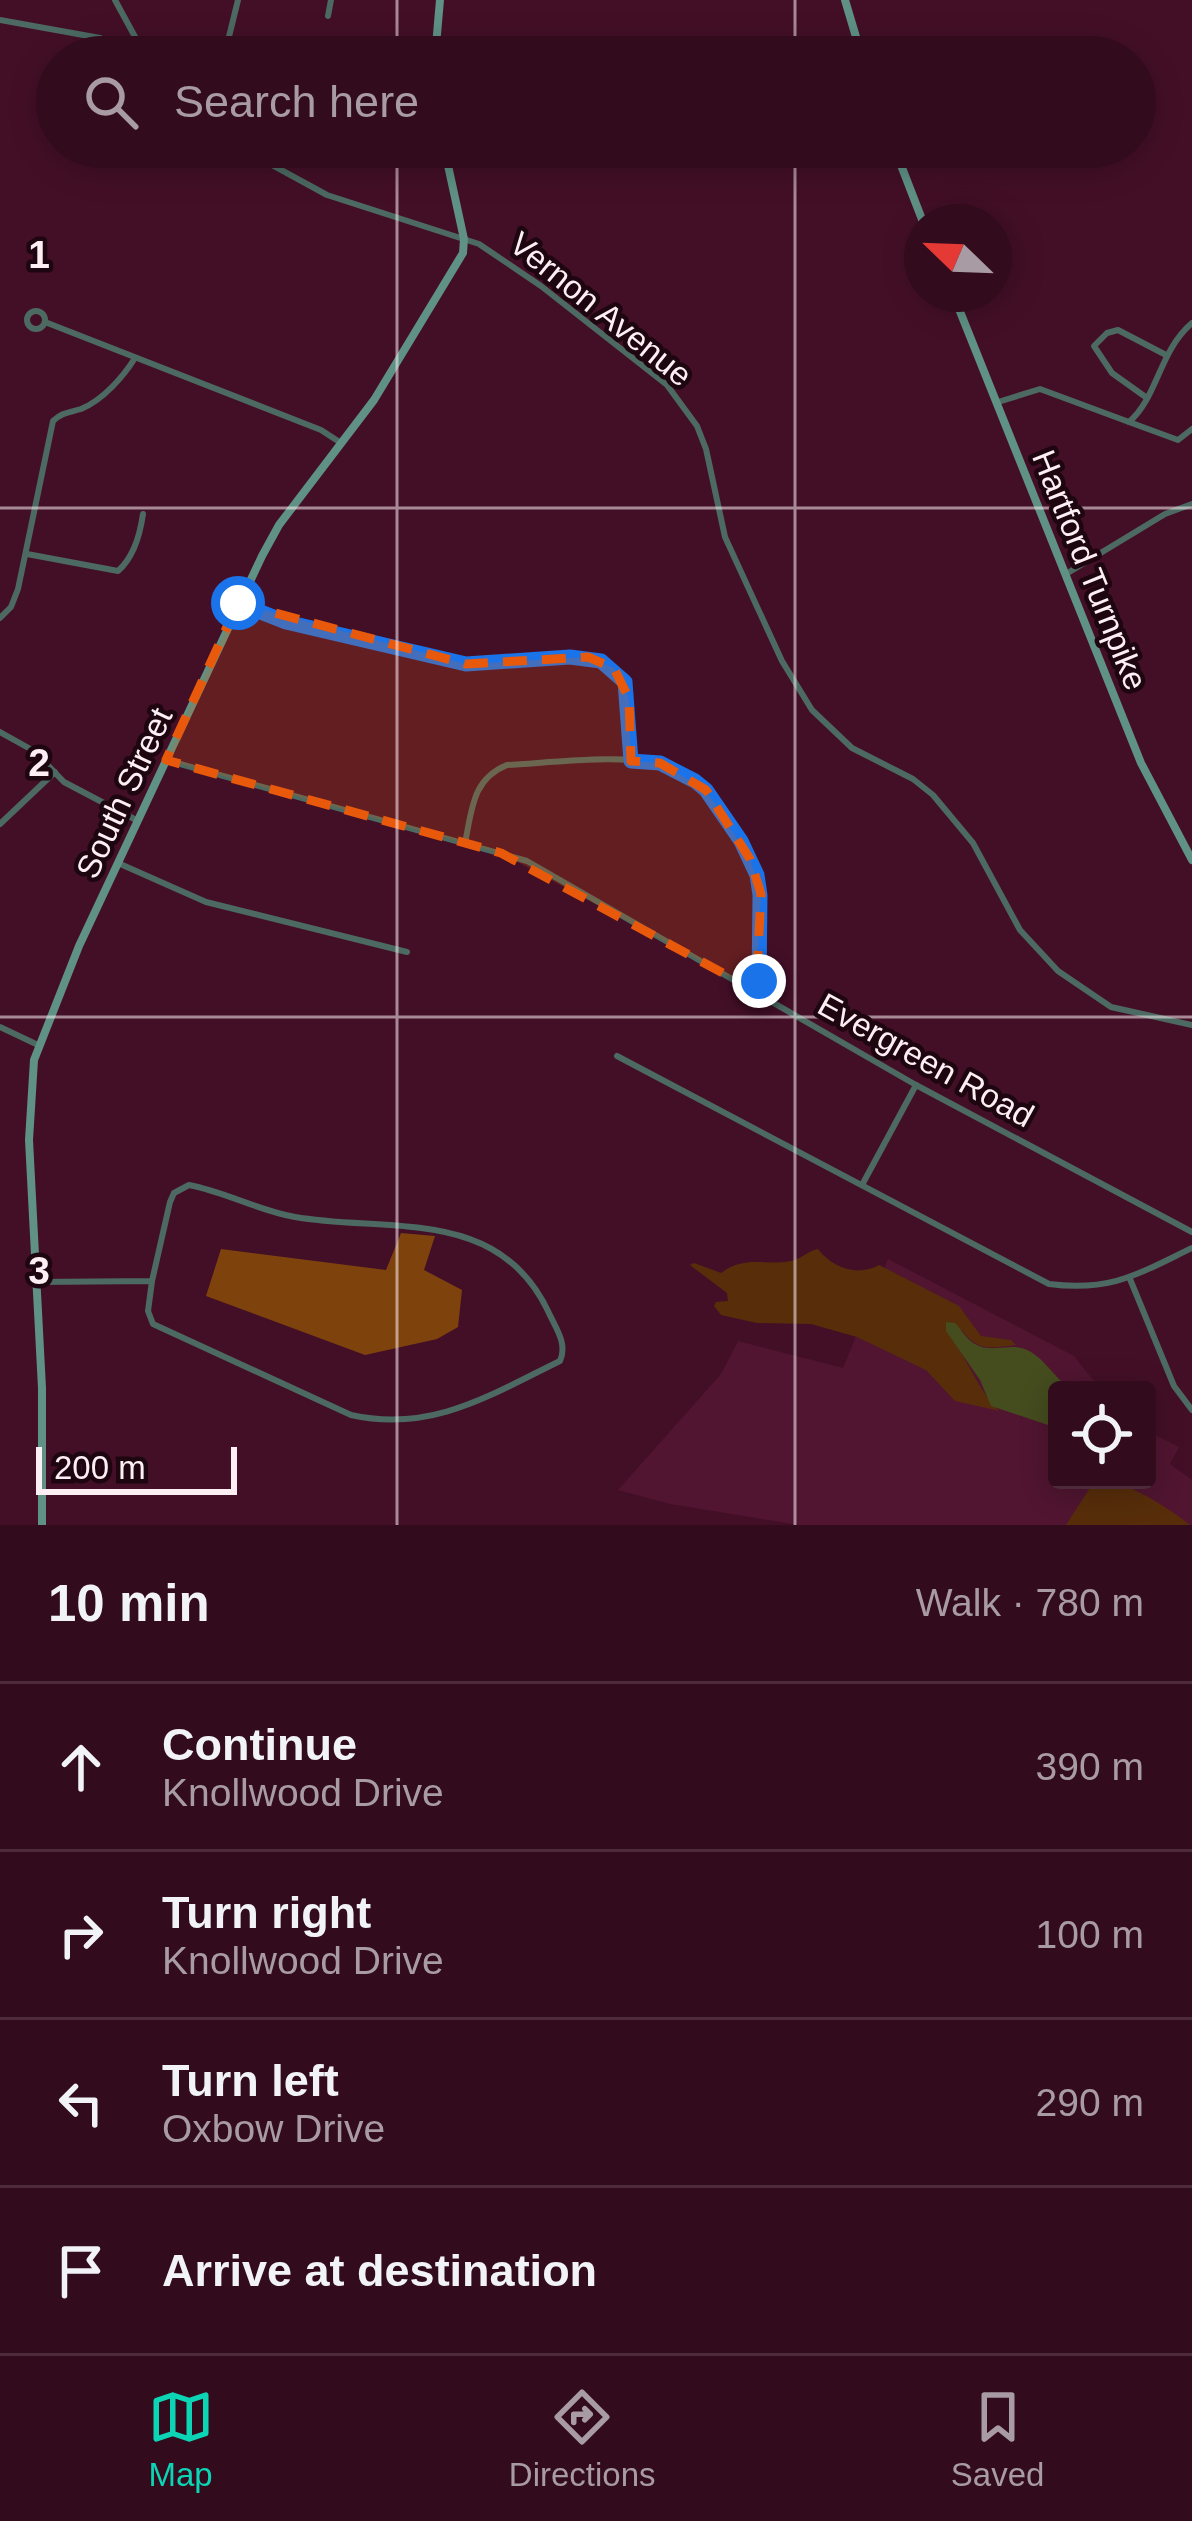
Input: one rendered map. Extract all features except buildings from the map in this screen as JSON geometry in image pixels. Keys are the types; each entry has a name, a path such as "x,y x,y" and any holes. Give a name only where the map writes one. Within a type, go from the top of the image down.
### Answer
{"street":[{"path":"115,0 135,36"},
{"path":"229,36 238,0"},
{"path":"328,16 331,0"},
{"path":"437,36 440,0"},
{"path":"844,0 855,36"},
{"path":"0,20 90,36"},
{"name":"Vernon Avenue","path":"278,168 327,195 464,238 502,258 667,385 685,405 706,448 725,537 782,661 812,710 852,748 913,779 933,795 980,854 1020,930 1071,982 1111,1007 1192,1025"},
{"path":"449,168 464,238"},
{"path":"902,168 916,204"},
{"name":"South Street","path":"42,1525 38,1282 28,1102 38,1045 238,603 279,525 374,400 453,273 464,253 464,238"},
{"name":"Hartford Turnpike","path":"960,312 1141,763 1192,860"},
{"path":"45,322 321,430 341,443"},
{"path":"1129,422 1147,398 1166,355 1192,323"},
{"path":"1147,398 1112,373 1094,346 1118,329 1166,355"},
{"path":"0,618 11,607 27,554 53,422 103,395 135,358"},
{"path":"998,402 1040,389 1178,440 1192,429"},
{"path":"1066,574 1165,514 1192,504"},
{"path":"27,554 118,572 127,564 140,535 143,514"},
{"path":"238,603 286,622 466,664 570,657 601,661 625,682 631,761"},
{"path":"0,732 34,751 81,793 138,821"},
{"name":"Evergreen Road","path":"166,760 527,861 916,1084 1192,1232"},
{"path":"465,843 479,784 490,772 507,765 660,763 706,790 741,841 757,875 756,991"},
{"path":"0,824 55,772"},
{"path":"118,863 206,902 407,952"},
{"path":"0,1027 38,1045"},
{"path":"617,1056 1049,1283 1087,1288 1130,1277 1192,1248"},
{"path":"862,1185 916,1084"},
{"path":"190,1185 294,1217 457,1232 488,1247 527,1276 563,1344 560,1361 463,1408 413,1421 374,1420 351,1414 152,1324 148,1311 152,1281 170,1202 180,1187 190,1185"},
{"path":"1130,1277 1174,1385 1192,1410"},
{"path":"38,1282 152,1281"}],"highlighted area":[{"path":"238,603 466,664 588,657 614,668 629,699 631,761 660,763 706,790 750,859 761,894 756,991 501,853 166,760"}],"shaded area":[{"path":"401,1233 435,1236 424,1270 462,1290 458,1327 437,1339 365,1355 206,1296 221,1249 386,1270"},
{"path":"818,1249 846,1269 879,1265 959,1306 981,1336 1011,1340 1016,1345 986,1347 962,1330 946,1331 1000,1411 955,1401 926,1370 857,1337 811,1324 757,1323 721,1315 714,1306 728,1301 727,1293 690,1265 721,1273 747,1263 791,1261"},
{"path":"888,1259 1074,1356 1094,1381 1048,1381 1048,1489 1156,1489 1156,1436 1179,1447 1170,1464 1192,1480 1192,1525 799,1525 670,1504 618,1490 721,1374 738,1341 843,1368"},
{"path":"946,1322 955,1323 982,1347 1017,1347 1043,1361 1061,1381 1048,1381 1048,1425 991,1406 980,1380 946,1331"},
{"path":"1089,1489 1133,1489 1190,1525 1066,1525"}],"route":[{"path":"238,603 286,622 466,664 588,657 614,668 625,682 631,761 660,763 706,790 741,841 757,875 759,981"}]}
